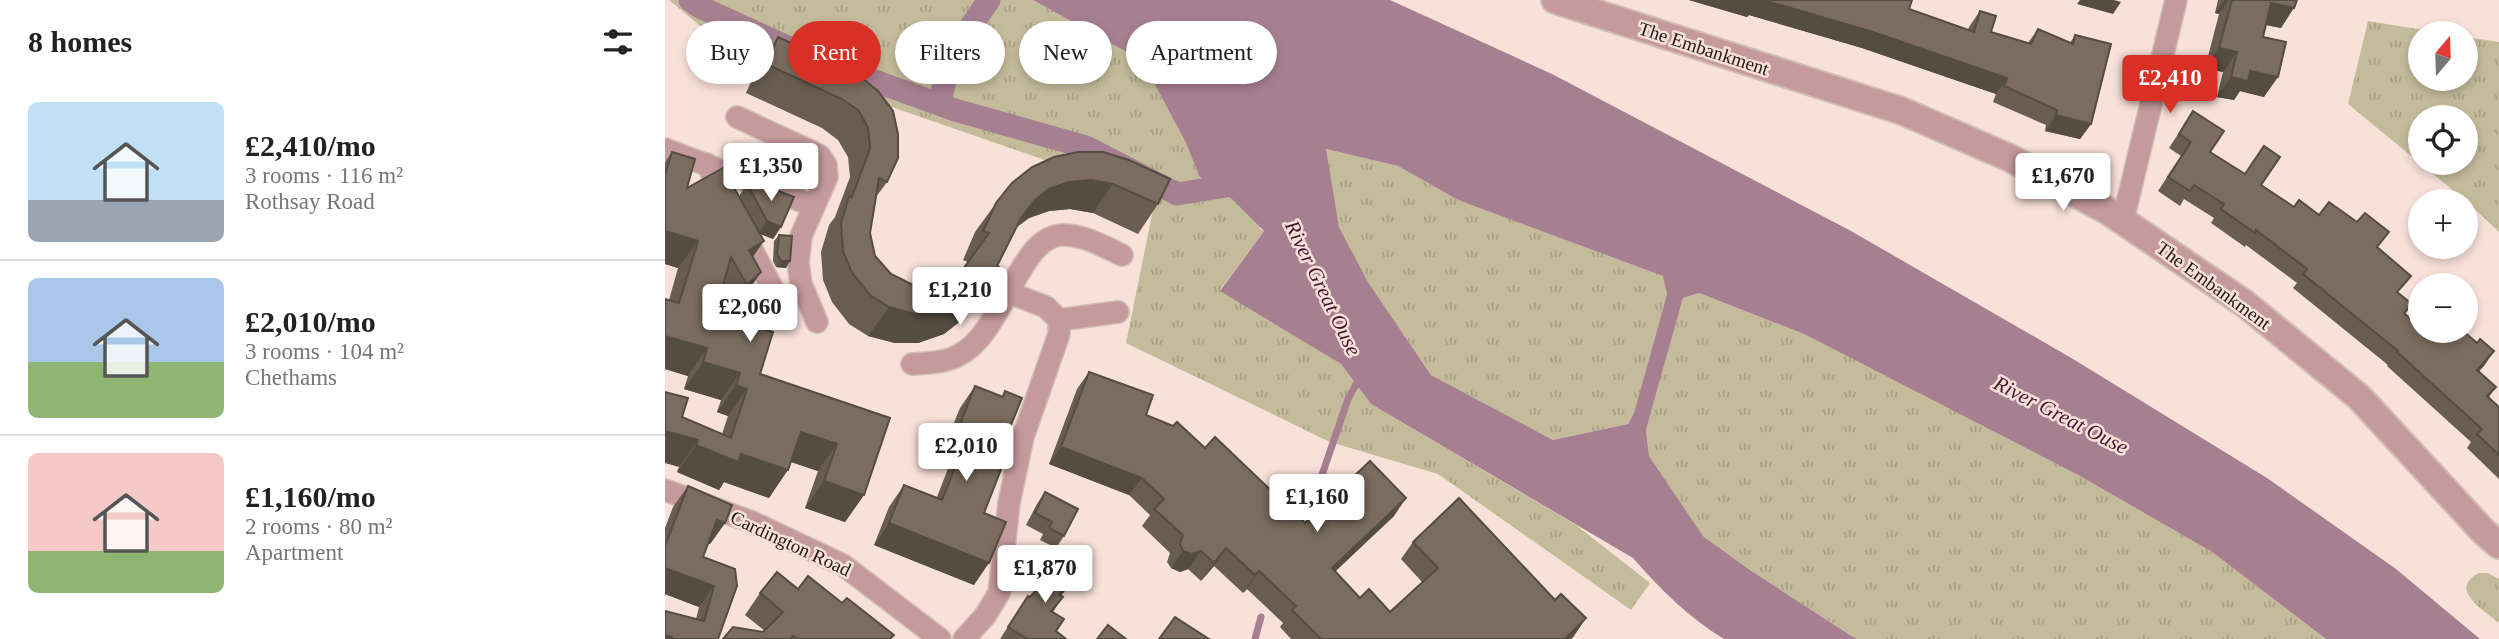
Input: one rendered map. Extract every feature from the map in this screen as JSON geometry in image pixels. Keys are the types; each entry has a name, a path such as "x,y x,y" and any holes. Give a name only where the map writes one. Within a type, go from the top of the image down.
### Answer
{"street":[{"name":"The Embankment","path":"1555,0 1902,111 2010,158 2123,220 2244,303 2359,397 2499,545"},
{"path":"2123,220 2176,0"},
{"path":"737,117 820,156 826,165 827,177 801,236 798,262 801,284 817,322"},
{"path":"665,149 814,206"},
{"path":"707,164 775,293 739,318 734,334"},
{"path":"912,364 939,362 961,355 984,334 1010,293 1022,265 1038,244 1058,235 1077,236 1122,255"},
{"path":"964,639 985,616 999,593 1009,503 1023,437 1059,334 1059,320 1046,307 1010,293"},
{"path":"1059,320 1118,312"},
{"name":"Cardington Road","path":"665,489 752,522 843,565 940,639"}],"green space":[{"path":"669,0 1033,0 1071,21 1019,21 1019,84 1112,84 1112,44 1126,52 1126,84 1155,84 1186,143 1199,176 1326,149 1398,166 1458,200 1664,276 1667,294 1634,413 1628,424 1553,440 1431,375 1368,282 1339,227 1332,190 1259,228 1264,231 1220,290 1341,364 1371,404 1576,525 1650,583 1631,610 1438,474 1330,442 1126,343 1154,205 1097,178 825,84 881,84 881,21 788,21 788,71 774,66 774,21 694,21"},
{"path":"2368,21 2408,27 2408,91 2478,91 2478,39 2499,42 2499,232 2478,212 2478,189 2451,189 2434,175 2478,175 2478,105 2408,105 2408,153 2348,104"},
{"path":"1699,293 1804,334 2080,476 2212,552 2326,639 1856,639 1750,570 1702,535 1649,456 1646,430 1683,298"},
{"path":"2479,573 2488,573 2499,579 2499,623 2478,606 2468,593 2470,579"}],"water":[{"name":"River Great Ouse","path":"1033,0 1390,0 1552,74 1851,231 2073,359 2267,478 2396,569 2480,639 2326,639 2212,552 2080,476 1804,334 1699,293 1683,298 1646,430 1649,456 1703,536 1856,639 1724,639 1675,602 1633,558 1371,404 1341,364 1220,291 1264,231 1232,199 1199,176 1186,143 1155,84 1277,84 1277,21 1126,21 1126,52 1112,44 1112,21 1071,21","holes":["1326,149 1398,166 1458,200 1663,276 1667,294 1634,413 1628,424 1553,440 1431,375 1368,282 1339,227"]}],"building":[{"path":"1763,0 1912,0 1909,9 1974,32 1980,11 1996,16 1991,32 2031,44 2038,29 2073,44 2075,35 2111,44 2091,124 2056,115 2057,110 2004,86 2007,78 1873,32"},
{"path":"2232,0 2297,0 2294,8 2271,3 2263,37 2286,42 2278,77 2250,71 2248,81 2231,77 2237,52 2219,48"},
{"path":"778,37 788,42 788,74 774,68 774,46"},
{"path":"809,84 869,84 893,111 898,134 898,158 887,182 879,178 870,233 875,256 891,274 911,284 936,285 958,276 989,233 983,231 996,203 1012,183 1032,167 1054,157 1078,152 1103,152 1129,160 1170,179 1158,204 1113,184 1091,180 1069,182 1049,189 1034,201 1021,218 997,266 999,267 984,290 965,305 938,314 915,314 889,307 870,295 852,273 843,251 841,223 849,196 852,197 870,148 868,128 859,111 842,99"},
{"path":"2193,111 2224,131 2210,152 2245,174 2264,146 2280,157 2261,185 2294,207 2299,200 2319,215 2329,202 2357,222 2365,213 2389,232 2377,247 2408,273 2408,279 2397,292 2408,301 2408,308 2404,313 2408,317 2408,343 2478,343 2480,339 2494,351 2477,370 2496,387 2487,396 2499,407 2499,455 2477,434 2482,429 2398,351 2303,274 2307,269 2256,230 2255,233 2221,209 2224,204 2194,185 2190,191 2168,177 2191,142 2179,134"},
{"path":"672,152 695,159 687,188 723,168 764,241 749,250 761,272 747,285 731,257 718,303 703,311 773,332 760,374 890,418 864,495 824,481 837,444 801,432 788,470 741,454 738,462 696,445 698,440 665,431 665,392 688,398 682,417 731,438 747,389 736,385 740,373 703,362 707,348 665,336 665,299 679,303 698,241 665,231 665,175"},
{"path":"753,181 794,197 781,227 767,221 747,184"},
{"path":"779,235 792,236 790,261 781,261 777,254"},
{"path":"1089,372 1153,395 1146,415 1173,426 1177,422 1205,448 1215,437 1305,523 1370,461 1406,498 1332,568 1360,598 1369,589 1390,612 1438,568 1413,542 1459,498 1555,600 1561,594 1586,618 1565,639 1321,639 1292,610 1296,606 1259,571 1255,575 1226,548 1214,563 1201,551 1192,554 1183,551 1180,544 1183,535 1154,509 1164,499 1142,478 1061,447"},
{"path":"975,386 1003,397 1005,391 1022,398 1004,442 1011,444 984,513 1006,522 989,563 889,523 904,485 942,500 970,431 959,427"},
{"path":"688,486 732,505 725,523 717,520 703,557 735,569 737,586 718,639 671,639 672,637 665,635 665,611 704,621 714,586 665,568 665,546"},
{"path":"1045,492 1078,509 1064,536 1049,528 1052,522 1035,513"},
{"path":"1068,555 1082,568 1059,594 1063,597 1051,611 1064,619 1056,631 1066,639 1027,639 1008,627 1028,596 1030,597"},
{"path":"777,572 798,589 808,576 842,603 847,598 894,635 890,639 797,639 793,636 790,639 723,639 733,627 763,632 783,612 760,593"},
{"path":"1175,617 1209,639 1159,639"},
{"path":"1108,625 1126,639 1097,639"}],"waterway":[{"path":"690,0 811,58 955,110 1086,147 1177,194 1245,183"},
{"path":"939,103 953,52 989,0"},
{"path":"1311,507 1348,399 1360,377"},
{"path":"1255,639 1261,617"}]}
